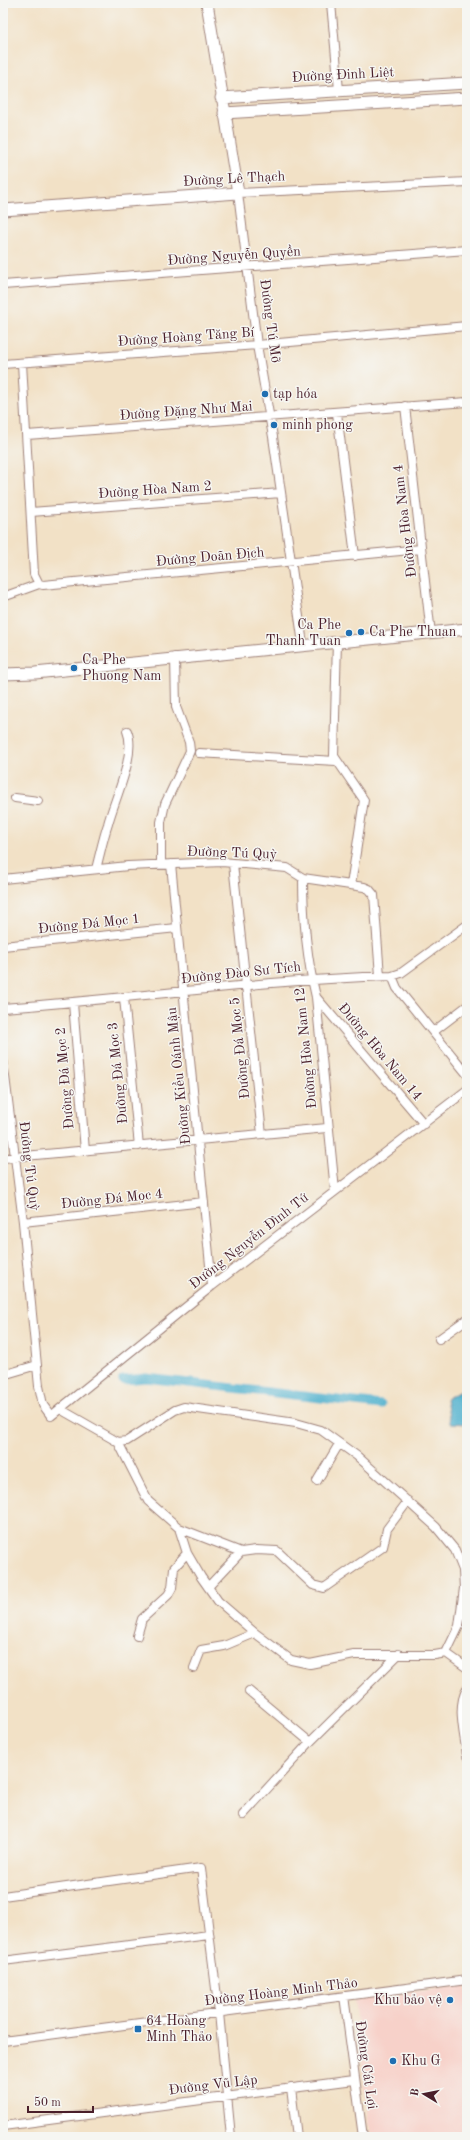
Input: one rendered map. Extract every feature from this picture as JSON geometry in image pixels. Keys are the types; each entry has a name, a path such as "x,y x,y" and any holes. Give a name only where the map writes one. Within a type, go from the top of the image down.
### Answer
{"street":[{"name":"Đường Tú Mỡ","path":"207,3 221,98 238,194 258,345 303,644"},
{"path":"331,3 339,90"},
{"name":"Đường Đinh Liệt","path":"221,98 339,90 467,84"},
{"path":"224,113 467,98"},
{"name":"Đường Lê Thạch","path":"3,210 238,194 467,182"},
{"name":"Đường Nguyễn Quyền","path":"3,285 248,268 467,250"},
{"name":"Đường Hoàng Tăng Bí","path":"3,364 258,345 467,326"},
{"path":"22,363 34,574 38,584"},
{"name":"Đường Đặng Như Mai","path":"27,436 467,402"},
{"name":"Đường Hòa Nam 4","path":"405,406 431,634"},
{"path":"337,413 355,556"},
{"name":"Đường Hòa Nam 2","path":"31,512 281,493"},
{"name":"Đường Doãn Địch","path":"3,597 38,584 43,585 421,549"},
{"path":"3,674 35,673 175,657 303,644 431,634 467,629"},
{"path":"337,641 334,756 364,800 351,885"},
{"path":"161,864 161,822 165,804 190,751 189,742 176,707 175,657"},
{"path":"96,869 108,823 128,759 129,736 127,731"},
{"path":"199,753 336,761"},
{"path":"15,798 38,801"},
{"name":"Đường Tú Quỳ","path":"3,879 161,864 233,864 287,868 303,878 369,888 374,895 380,976"},
{"name":"Đường Kiều Oánh Mậu","path":"171,864 212,1286"},
{"name":"Đường Đá Mọc 5","path":"233,864 262,1134"},
{"name":"Đường Hòa Nam 12","path":"303,878 304,908 312,980 316,997 327,1128 335,1191"},
{"name":"Đường Đào Sư Tích","path":"3,1008 73,1003 246,985 392,976 401,973 467,925"},
{"name":"Đường Đá Mọc 1","path":"3,946 177,928"},
{"path":"392,976 397,988 467,1074"},
{"name":"Đường Hòa Nam 14","path":"316,997 424,1124"},
{"name":"Đường Đá Mọc 3","path":"124,998 139,1146"},
{"name":"Đường Đá Mọc 2","path":"73,1003 85,1151"},
{"path":"433,1032 467,1006"},
{"name":"Đường Tú Quỳ","path":"3,1060 23,1222 37,1365 43,1405 51,1416"},
{"name":"Đường Nguyễn Đình Tứ","path":"51,1416 212,1286 467,1090"},
{"path":"3,1158 327,1128"},
{"name":"Đường Đá Mọc 4","path":"23,1222 204,1202"},
{"path":"439,1340 467,1319"},
{"path":"3,1375 37,1365"},
{"path":"118,1442 127,1441 175,1410 184,1407 296,1423 321,1430 357,1456 408,1501 436,1528 455,1550 464,1570 464,1588 459,1626 446,1653"},
{"path":"60,1409 118,1442 148,1501 179,1528 241,1552 256,1550 277,1551 313,1585 324,1588 383,1547 387,1529 408,1501"},
{"path":"317,1481 339,1444"},
{"path":"179,1528 187,1553 218,1601 255,1633 291,1660 310,1664 354,1655 435,1655 446,1653 467,1668"},
{"path":"208,1587 241,1552"},
{"path":"137,1636 142,1619 168,1595 172,1588 174,1568 187,1553"},
{"path":"194,1668 201,1650 224,1646 255,1633"},
{"path":"243,1815 310,1742 399,1654"},
{"path":"467,1689 463,1696 467,1756"},
{"path":"249,1691 310,1742"},
{"path":"3,1896 201,1868 219,2013 230,2137"},
{"path":"3,1961 209,1935"},
{"name":"Đường Hoàng Minh Thảo","path":"3,2041 467,1980"},
{"name":"Đường Cát Lợi","path":"344,1996 354,2080 363,2137"},
{"name":"Đường Vũ Lập","path":"3,2126 188,2100 227,2097 354,2080"},
{"path":"292,2088 298,2137"}],"shaded area":[{"path":"467,1985 467,2137 371,2137 354,2000"}],"water":[{"path":"467,1387 467,1424 450,1423 446,1399"}],"waterway":[{"path":"123,1380 146,1378 381,1405"}],"place":[{"name":"tạp hóa","path":"265,394"},
{"name":"minh phong","path":"274,425"},
{"name":"Ca Phe Thuan","path":"361,632"},
{"name":"Ca Phe Thanh Tuan","path":"349,633"},
{"name":"Ca Phe Phuong Nam","path":"74,668"},
{"name":"Khu bảo vệ","path":"450,2000"},
{"name":"64 Hoàng Minh Thảo","path":"138,2029"},
{"name":"Khu G","path":"393,2061"}]}
